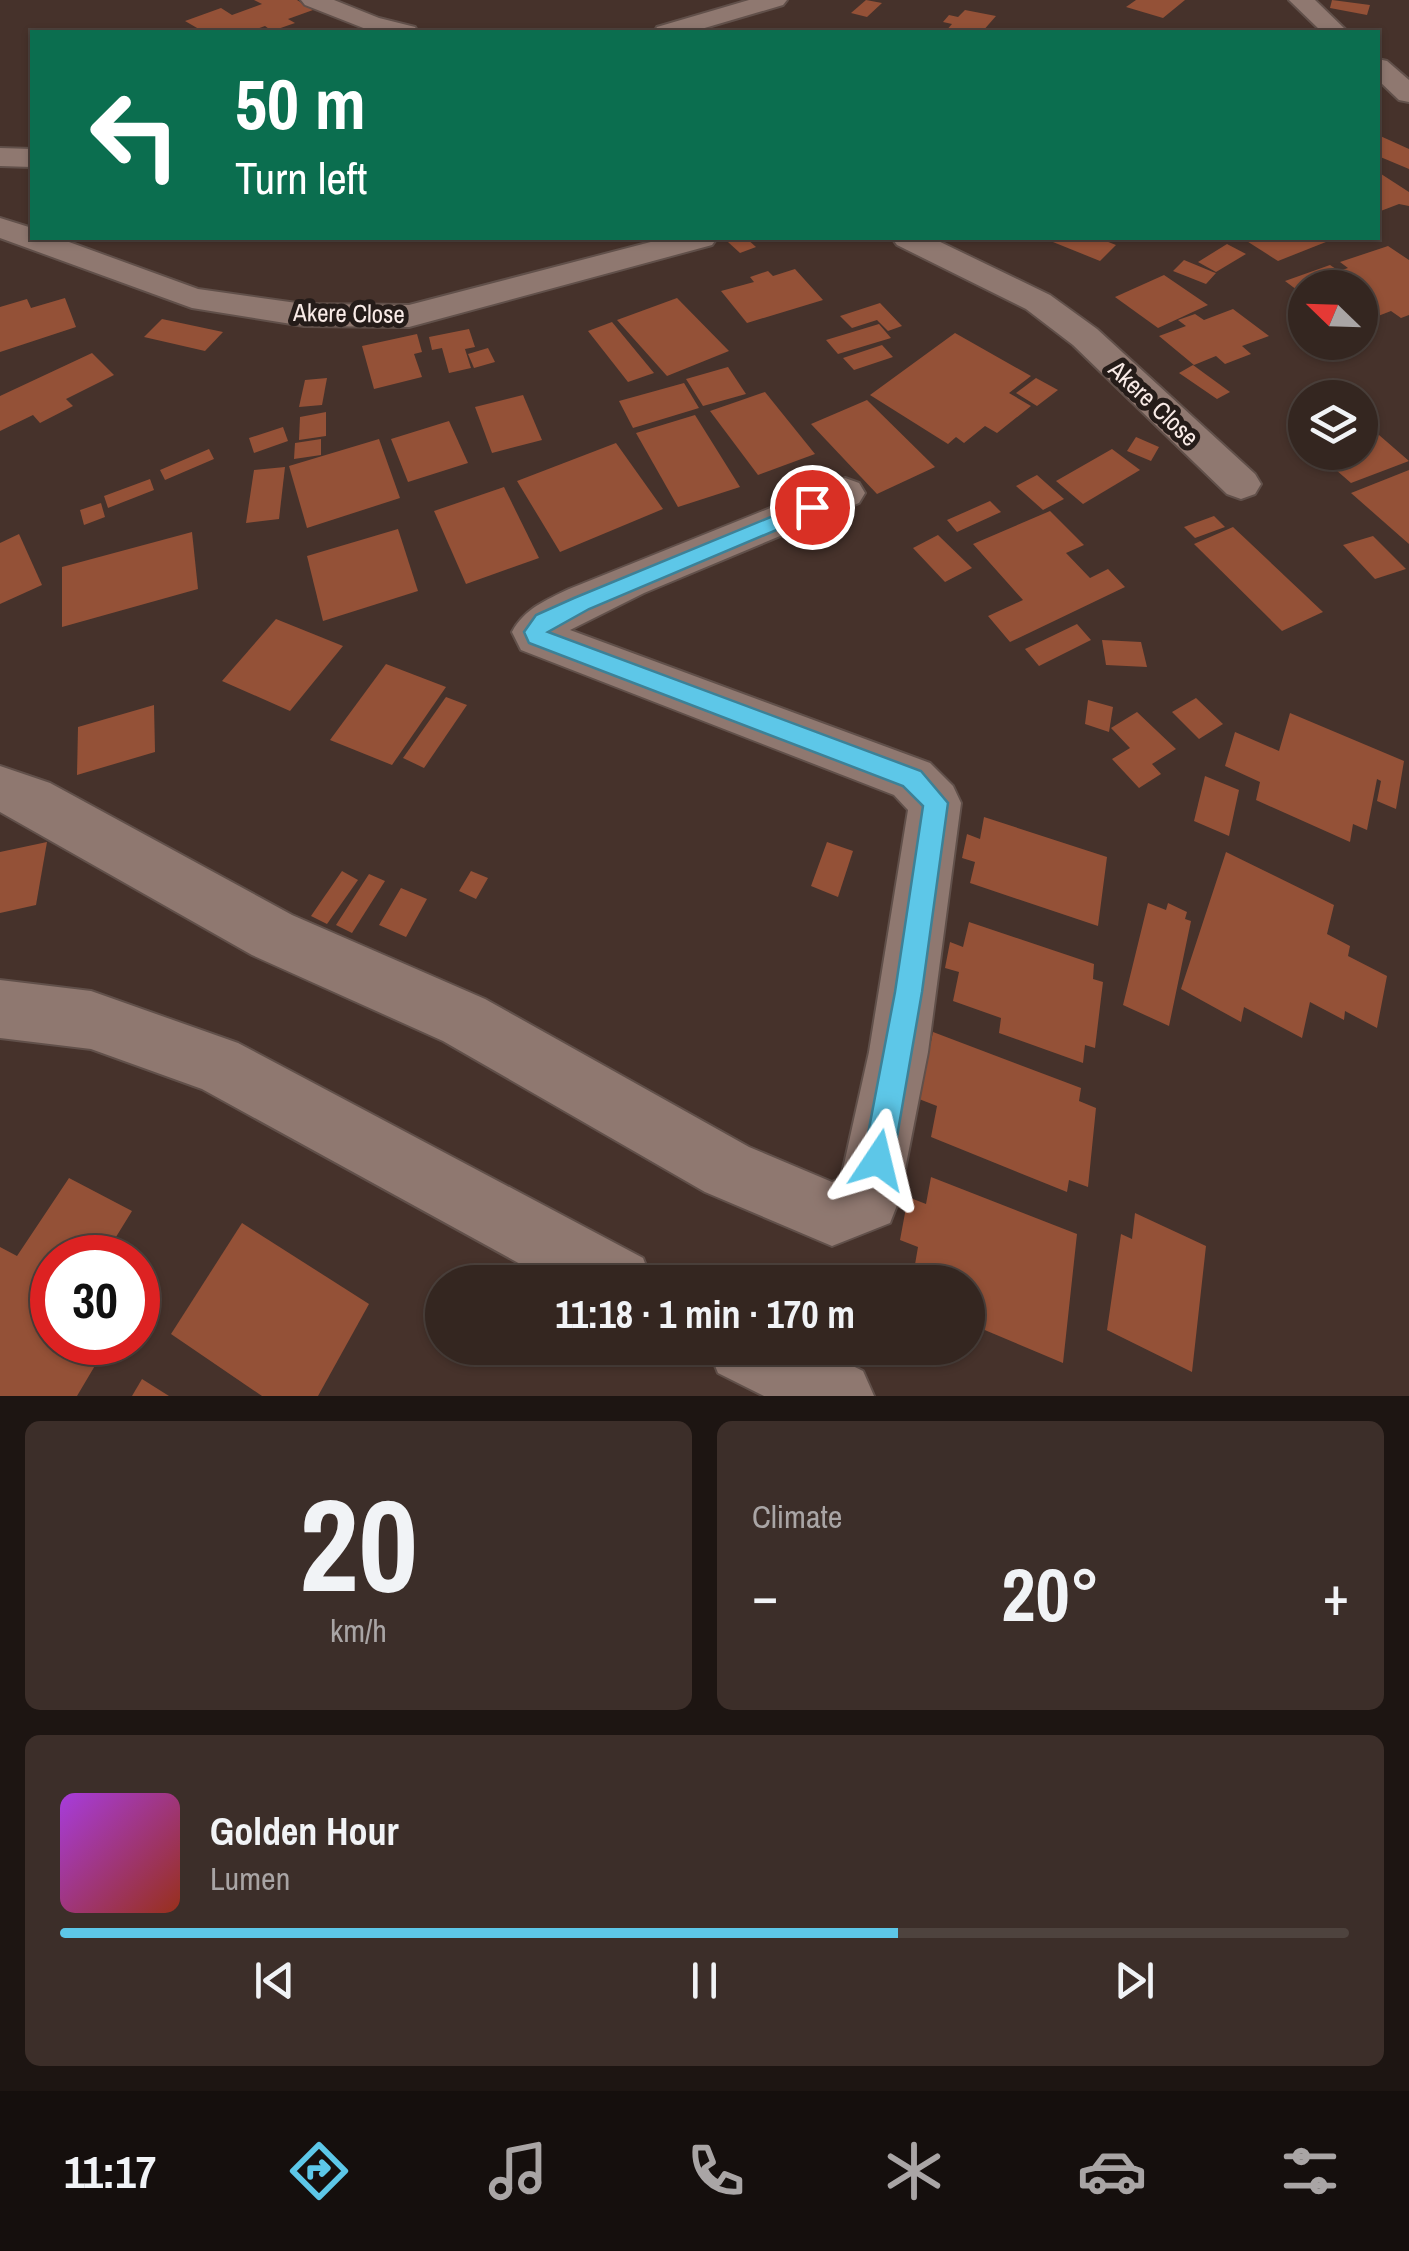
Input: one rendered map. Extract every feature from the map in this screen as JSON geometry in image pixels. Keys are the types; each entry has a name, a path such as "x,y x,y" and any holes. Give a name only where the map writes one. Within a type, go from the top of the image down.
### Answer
{"street":[{"path":"313,0 370,24 397,30"},
{"path":"672,30 730,0"},
{"path":"672,30 775,0"},
{"path":"1301,0 1334,30"},
{"path":"1380,69 1409,94"},
{"path":"0,157 30,158"},
{"name":"Akere Close","path":"0,226 30,237"},
{"name":"Akere Close","path":"37,240 192,298 304,315 409,316 694,240"},
{"name":"Akere Close","path":"912,240 1038,302 1085,337 1241,484"},
{"path":"0,789 32,800 272,935 464,1020 727,1170 832,1214 867,1200 878,1160 936,803 912,778 536,637 535,632 544,621 654,571 846,494"},
{"path":"0,1009 92,1020 217,1064 587,1265"},
{"path":"777,1365 838,1396"}],"building":[{"path":"254,0 297,0 313,10 288,19 295,23 275,30 265,26 254,30 201,30 185,21 221,8 232,15 262,4"},
{"path":"866,0 882,3 867,17 851,13"},
{"path":"1136,0 1185,0 1163,18 1126,7"},
{"path":"1332,0 1370,5 1367,15 1330,8"},
{"path":"965,10 996,16 984,30 947,30 952,24 943,22 949,15 958,17"},
{"path":"1380,136 1409,149 1409,169 1380,157"},
{"path":"1380,173 1409,192 1409,206 1399,204 1380,211"},
{"path":"748,240 756,247 740,253 728,242"},
{"path":"1048,240 1103,240 1116,245 1100,261"},
{"path":"1245,240 1331,240 1278,261"},
{"path":"1227,244 1246,254 1216,272 1198,262"},
{"path":"1388,246 1409,260 1409,315 1401,318 1391,311 1378,316 1378,270 1342,270 1348,268 1340,262"},
{"path":"1184,260 1216,273 1206,284 1173,271"},
{"path":"795,269 823,300 747,323 721,291 754,282 750,277 768,271 773,276"},
{"path":"1164,275 1208,305 1158,328 1115,297"},
{"path":"65,298 76,327 0,352 0,307 27,299 31,308"},
{"path":"677,298 729,351 667,376 617,320"},
{"path":"880,303 902,326 888,331 877,320 852,328 840,316"},
{"path":"1233,309 1269,336 1242,346 1251,354 1225,364 1216,356 1194,365 1159,336 1186,326 1178,320 1195,314 1204,320"},
{"path":"162,319 223,332 205,351 144,337"},
{"path":"612,322 654,373 628,382 588,331"},
{"path":"879,324 891,338 838,354 826,340"},
{"path":"469,329 475,347 464,346 471,368 449,373 442,348 432,350 429,337"},
{"path":"955,333 1031,376 1009,393 1031,406 997,433 985,426 964,443 956,437 948,444 870,395"},
{"path":"417,334 422,352 414,354 422,377 374,389 362,346"},
{"path":"882,345 893,357 854,370 843,358"},
{"path":"488,348 495,362 474,368 468,354"},
{"path":"92,353 114,375 66,399 73,406 40,423 33,415 0,431 0,396"},
{"path":"1193,365 1230,392 1217,399 1179,373"},
{"path":"728,367 746,394 703,406 686,379"},
{"path":"327,378 322,405 299,407 305,380"},
{"path":"1036,378 1058,390 1037,406 1016,393"},
{"path":"684,383 699,408 633,428 619,401"},
{"path":"765,392 815,454 758,475 710,411"},
{"path":"523,395 542,440 492,453 475,407"},
{"path":"867,400 935,467 877,494 811,424"},
{"path":"326,412 326,436 299,440 300,417"},
{"path":"695,415 740,487 678,507 636,433"},
{"path":"449,421 468,463 408,482 391,439"},
{"path":"283,427 288,441 254,453 249,438"},
{"path":"1378,435 1409,461 1351,483 1336,470 1378,470"},
{"path":"1136,437 1159,447 1151,461 1127,451"},
{"path":"321,439 321,455 294,459 295,443"},
{"path":"379,439 400,498 307,528 289,466"},
{"path":"616,443 663,509 560,552 517,481"},
{"path":"209,449 214,459 165,480 160,470"},
{"path":"1112,449 1140,470 1083,504 1056,481"},
{"path":"285,467 279,519 246,523 254,470"},
{"path":"1409,470 1409,544 1351,493"},
{"path":"1037,475 1064,499 1043,510 1016,486"},
{"path":"150,479 154,490 108,508 104,496"},
{"path":"504,487 539,558 466,584 434,511"},
{"path":"990,501 1001,512 957,532 947,520"},
{"path":"101,503 105,517 84,525 80,510"},
{"path":"1050,511 1084,545 1066,553 1090,578 1108,569 1125,587 1010,642 988,616 1023,600 973,544"},
{"path":"1214,516 1225,527 1195,538 1184,527"},
{"path":"1233,527 1323,612 1282,631 1194,544"},
{"path":"398,529 418,591 323,621 307,556"},
{"path":"192,532 198,589 62,627 62,567"},
{"path":"19,534 42,585 0,604 0,543"},
{"path":"938,535 972,568 945,582 913,548"},
{"path":"1373,536 1406,569 1375,579 1343,545"},
{"path":"276,619 343,646 290,711 222,681"},
{"path":"1077,624 1091,640 1039,666 1025,649"},
{"path":"1102,640 1141,642 1147,667 1106,665"},
{"path":"386,664 446,687 392,765 330,740"},
{"path":"446,697 467,705 424,768 403,758"},
{"path":"1196,698 1223,724 1199,739 1172,712"},
{"path":"1088,700 1113,707 1109,732 1085,724"},
{"path":"154,705 155,752 77,775 78,727"},
{"path":"1137,712 1176,749 1152,764 1161,774 1139,788 1112,759 1130,748 1111,728"},
{"path":"1290,713 1404,761 1396,809 1377,801 1381,781 1377,779 1367,830 1353,824 1350,842 1256,800 1260,782 1225,766 1235,732 1279,751"},
{"path":"1205,776 1239,790 1229,836 1194,821"},
{"path":"984,817 1107,857 1098,926 970,883 975,862 962,858 967,834 980,839"},
{"path":"47,842 36,905 0,913 0,852"},
{"path":"827,842 853,851 838,897 811,886"},
{"path":"1226,852 1334,905 1327,934 1350,946 1348,956 1387,976 1377,1028 1345,1011 1344,1020 1310,1002 1302,1038 1244,1007 1241,1022 1181,989"},
{"path":"342,871 358,880 327,924 311,916"},
{"path":"471,871 488,878 476,899 459,891"},
{"path":"369,874 385,881 352,933 336,925"},
{"path":"401,888 427,899 406,937 379,925"},
{"path":"1148,903 1166,910 1168,903 1187,912 1185,919 1191,921 1169,1026 1123,1005"},
{"path":"969,922 1094,964 1093,979 1103,982 1095,1048 1085,1045 1083,1063 999,1033 1001,1018 953,1001 959,972 945,968 950,942 963,947"},
{"path":"933,1032 1081,1088 1079,1101 1096,1108 1088,1187 1069,1180 1067,1192 931,1137 937,1106 919,1099"},
{"path":"931,1177 1077,1234 1063,1363 985,1330 985,1265 915,1265 918,1247 900,1240 908,1197 926,1204"},
{"path":"69,1178 132,1211 117,1235 31,1235"},
{"path":"1135,1213 1206,1246 1192,1372 1107,1330 1121,1234 1132,1239"},
{"path":"242,1223 369,1304 318,1396 262,1396 171,1334"},
{"path":"30,1236 30,1365 95,1365 77,1396 0,1396 0,1247 17,1256"},
{"path":"142,1379 169,1396 132,1396"}],"route":[{"path":"812,507 544,621 535,632 536,637 912,778 936,803 878,1160"}]}
